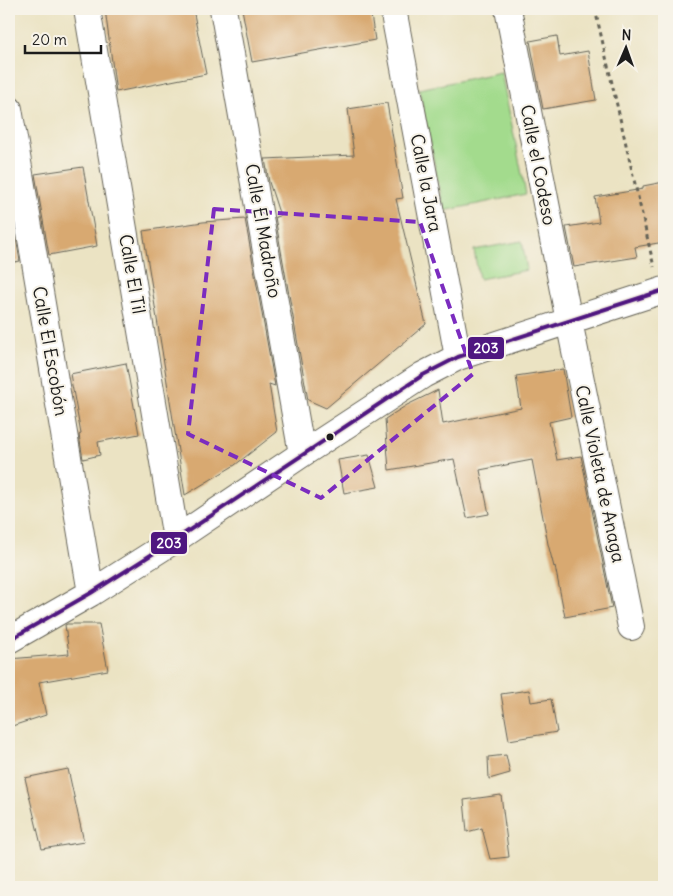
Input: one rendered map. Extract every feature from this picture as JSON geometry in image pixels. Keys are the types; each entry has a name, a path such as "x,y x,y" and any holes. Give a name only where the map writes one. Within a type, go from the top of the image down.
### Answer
{"street":[{"name":"Calle El Til","path":"87,9 176,540"},
{"name":"Calle El Madroño","path":"223,9 302,454"},
{"name":"Calle la Jara","path":"393,9 458,357"},
{"name":"Calle el Codeso","path":"508,9 569,321"},
{"name":"Calle El Escobón","path":"9,109 92,594"},
{"path":"11,636 92,594 423,375 458,357 662,291"},
{"name":"Calle Violeta de Anaga","path":"569,321 631,627"}],"path":[{"path":"595,9 662,291"}],"highlighted area":[{"path":"214,209 420,222 473,374 321,498 188,434"}],"green space":[{"path":"501,72 526,194 444,211 419,89"},
{"path":"522,241 527,270 479,279 474,250"}],"building":[{"path":"105,9 193,9 206,74 116,92"},
{"path":"242,9 370,9 375,40 252,62"},
{"path":"557,36 560,56 588,51 596,100 543,109 530,41"},
{"path":"387,103 403,198 396,199 426,324 326,408 308,400 275,217 280,216 269,182 265,159 354,155 348,109"},
{"path":"83,167 97,246 49,255 35,174"},
{"path":"664,182 664,242 635,247 637,257 574,267 566,227 599,222 595,197 643,189 643,186"},
{"path":"9,197 20,261 9,263"},
{"path":"245,219 275,386 269,384 277,432 235,465 185,495 143,231 203,222"},
{"path":"126,363 139,434 98,442 100,455 83,459 79,435 81,434 70,374"},
{"path":"563,369 571,417 549,422 557,460 581,456 612,608 565,617 555,566 548,544 532,460 480,470 489,514 467,518 454,459 389,470 385,419 407,405 438,390 443,424 521,408 516,376"},
{"path":"369,455 378,487 344,493 338,460"},
{"path":"99,624 108,670 39,682 46,715 9,727 9,659 69,654 65,625"},
{"path":"529,690 531,702 551,699 557,732 509,740 501,694"},
{"path":"506,755 510,773 489,779 488,757"},
{"path":"68,769 84,842 42,849 25,778"},
{"path":"501,795 509,857 490,859 482,828 467,832 464,800"}],"transit line":[{"name":"203","path":"9,640 91,593 176,539 423,375 458,357 664,290"}]}
